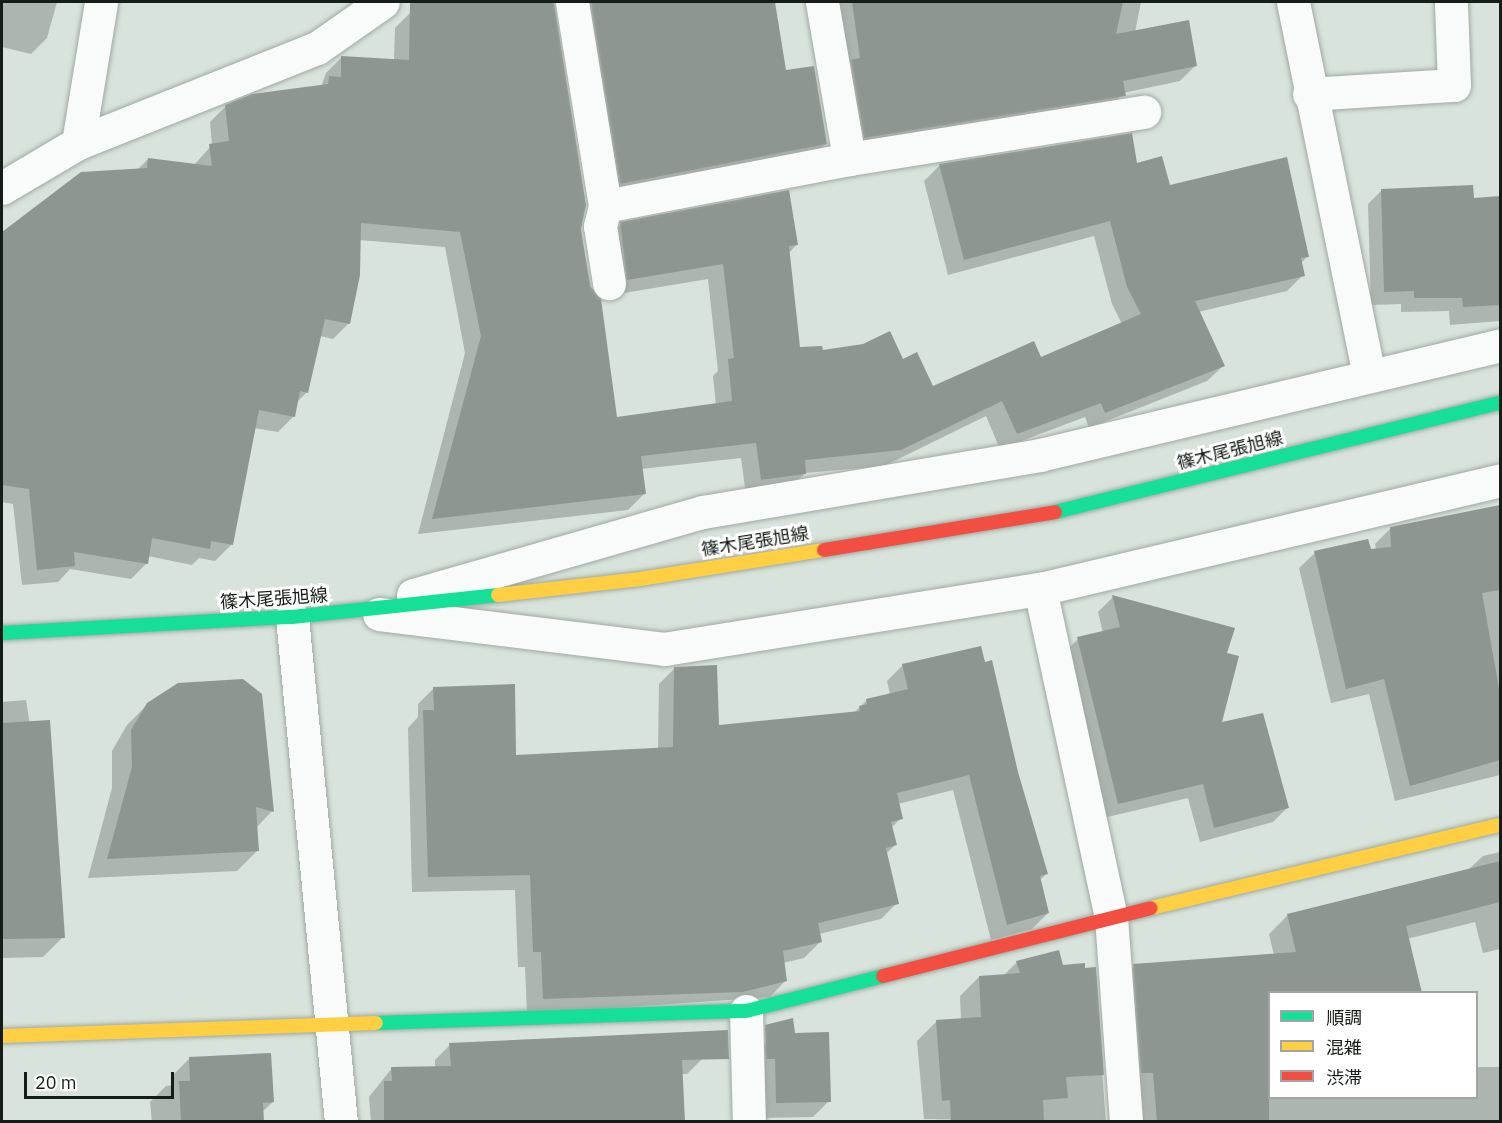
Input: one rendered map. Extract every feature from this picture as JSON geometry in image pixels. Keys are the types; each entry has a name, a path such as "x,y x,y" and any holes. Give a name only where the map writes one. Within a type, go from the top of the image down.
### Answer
{"main road":[{"name":"篠木尾張旭線","path":"2,633 292,617 640,579 1043,515 1500,403"},
{"path":"2,1036 746,1011 1111,917 1500,825"}],"street":[{"path":"78,143 101,2"},
{"path":"2,188 78,143 317,48 383,2"},
{"path":"572,2 605,206 600,226 609,283"},
{"path":"822,2 849,159"},
{"path":"1293,2 1309,94 1369,375"},
{"path":"1309,94 1454,84 1451,2"},
{"path":"605,206 849,159 1144,112"},
{"path":"356,611 703,512 1040,455 1500,345"},
{"path":"356,611 664,649 1040,589 1500,480"},
{"path":"1040,589 1111,917 1126,1122"},
{"path":"292,617 341,1122"},
{"path":"746,1011 749,1122"}],"building":[{"path":"410,2 554,2 586,205 581,229 590,286 601,299 617,417 732,401 728,359 734,358 723,264 627,280 620,222 789,190 798,245 789,246 800,347 822,346 823,350 863,344 890,331 903,359 917,352 933,386 1034,341 1041,357 1141,314 1127,287 1110,221 964,260 939,164 1132,133 1137,163 1162,156 1170,185 1287,157 1309,257 1301,258 1305,276 1195,301 1225,366 1105,413 1101,403 1017,434 1002,401 901,450 805,460 806,474 761,480 756,443 641,456 646,494 432,519 481,336 460,232 361,223 360,275 350,324 325,319 308,393 300,391 295,417 259,410 233,545 211,541 210,549 152,538 148,564 74,552 75,566 37,570 29,489 2,485 2,232 81,172 147,168 148,158 212,166 209,144 229,141 225,105 252,94 328,84 329,76 341,77 341,56 409,60"},
{"path":"591,2 775,2 786,70 814,66 827,144 620,184"},
{"path":"852,2 1123,2 1116,34 1189,20 1197,66 1123,81 1126,96 864,138 851,60 860,58"},
{"path":"1473,185 1474,198 1500,196 1500,305 1463,307 1462,298 1414,298 1414,291 1384,292 1381,189"},
{"path":"1500,505 1500,590 1482,593 1500,694 1500,760 1410,786 1384,679 1346,689 1314,551 1368,539 1371,549 1391,547 1390,527"},
{"path":"1112,595 1235,628 1227,653 1239,656 1222,722 1263,713 1289,808 1214,828 1203,784 1118,804 1077,637 1120,627"},
{"path":"981,646 985,662 992,660 1018,772 1048,874 1040,876 1049,913 1007,925 969,775 897,793 903,819 891,822 897,845 886,848 899,904 818,923 822,942 783,951 787,981 743,992 543,999 541,952 533,952 530,875 428,877 423,710 434,710 433,687 515,684 516,755 673,747 674,667 717,665 719,725 860,711 859,706 867,704 866,699 908,689 902,664"},
{"path":"243,679 262,694 274,812 256,807 259,851 107,859 132,767 131,730 147,703 178,683"},
{"path":"50,720 65,938 2,939 2,723"},
{"path":"1500,861 1500,902 1406,926 1422,991 1268,991 1269,1122 1157,1122 1153,1073 1141,1073 1133,964 1296,952 1287,914"},
{"path":"1059,950 1063,965 1085,963 1085,968 1096,967 1104,1075 1066,1077 1068,1098 1043,1100 1044,1122 951,1122 950,1100 942,1101 936,1020 981,1017 979,976 1020,973 1016,961"},
{"path":"793,1018 795,1033 829,1032 831,1102 776,1103 775,1059 766,1059 765,1025"},
{"path":"728,1030 729,1059 682,1060 685,1122 384,1122 384,1081 392,1081 391,1067 451,1066 449,1043"},
{"path":"271,1053 274,1102 263,1103 264,1122 181,1122 179,1081 190,1081 189,1057"}],"traffic: fast":[{"path":"1055,512 1500,403"},
{"path":"2,633 292,617 498,595"},
{"path":"376,1023 746,1011 883,976"}],"traffic: slow":[{"path":"498,595 640,579 824,550"},
{"path":"1151,908 1500,825"},
{"path":"2,1036 376,1023"}],"traffic: jam":[{"path":"824,550 1055,512"},
{"path":"883,976 1151,908"}]}
